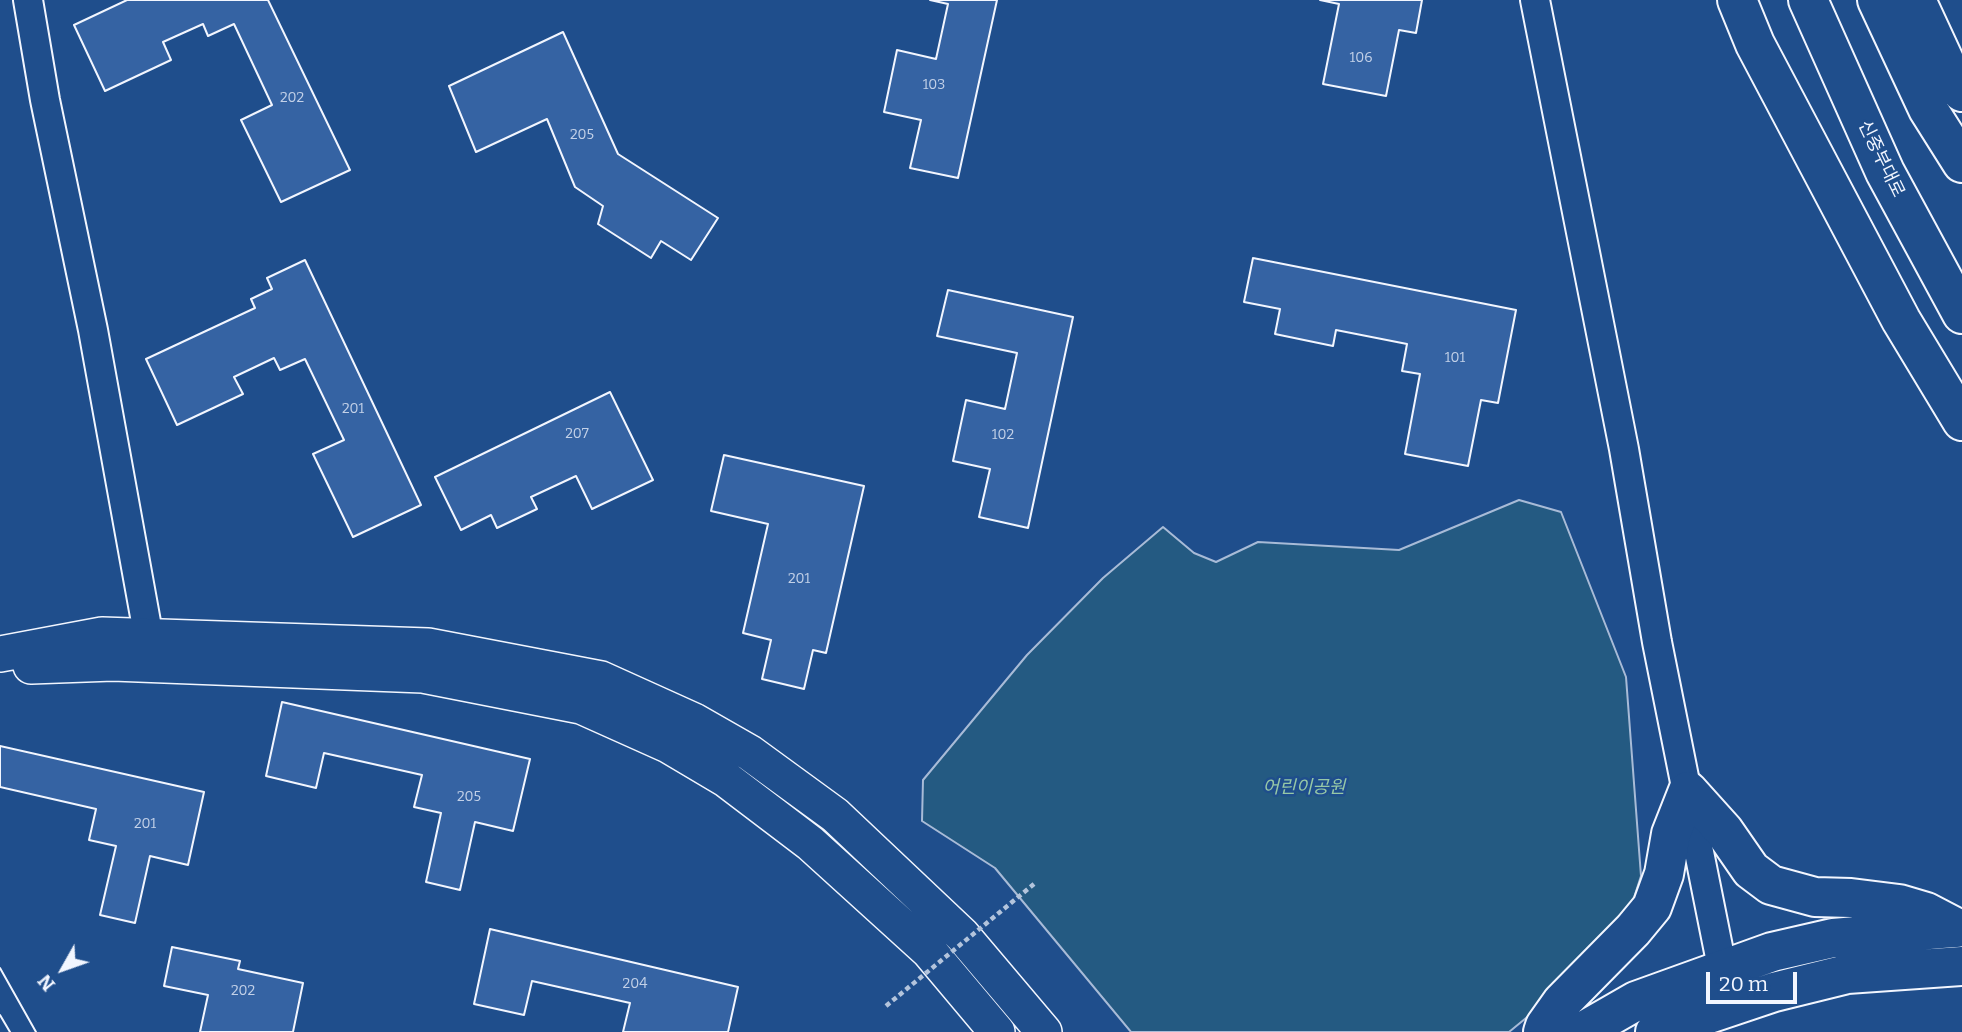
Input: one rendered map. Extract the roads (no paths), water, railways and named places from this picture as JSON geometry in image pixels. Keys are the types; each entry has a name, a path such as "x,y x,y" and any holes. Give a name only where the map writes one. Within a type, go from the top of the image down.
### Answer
{"highway":[{"path":"1737,0 1755,44 1895,308 1962,421"},
{"name":"신중부대로","path":"1808,0 1885,172 1962,314"},
{"path":"1877,0 1928,109 1962,163"},
{"path":"1916,0 1948,69 1962,92"},
{"path":"1543,1032 1562,1002 1652,907 1664,874 1671,834 1688,791 1724,831 1751,870 1772,885 1815,897 1899,904 1926,912 1959,928"},
{"path":"1582,1032 1636,1002 1772,952 1833,938 1959,928"},
{"path":"1655,1032 1774,992 1847,974 1962,966"}],"street":[{"path":"28,0 93,330 151,651"},
{"path":"1535,0 1624,449 1657,642 1731,1007"},
{"path":"0,654 102,635 151,651 423,674 581,706 668,745 727,780 810,843 929,951 998,1032"},
{"path":"0,667 113,663 151,651 428,646 601,678 694,721 738,747 835,815 962,935 1044,1032"}],"tram line":[{"path":"0,968 36,1032"},
{"path":"0,1015 10,1032"}],"park label":[{"name":"어린이공원","path":"1304,788"}]}
